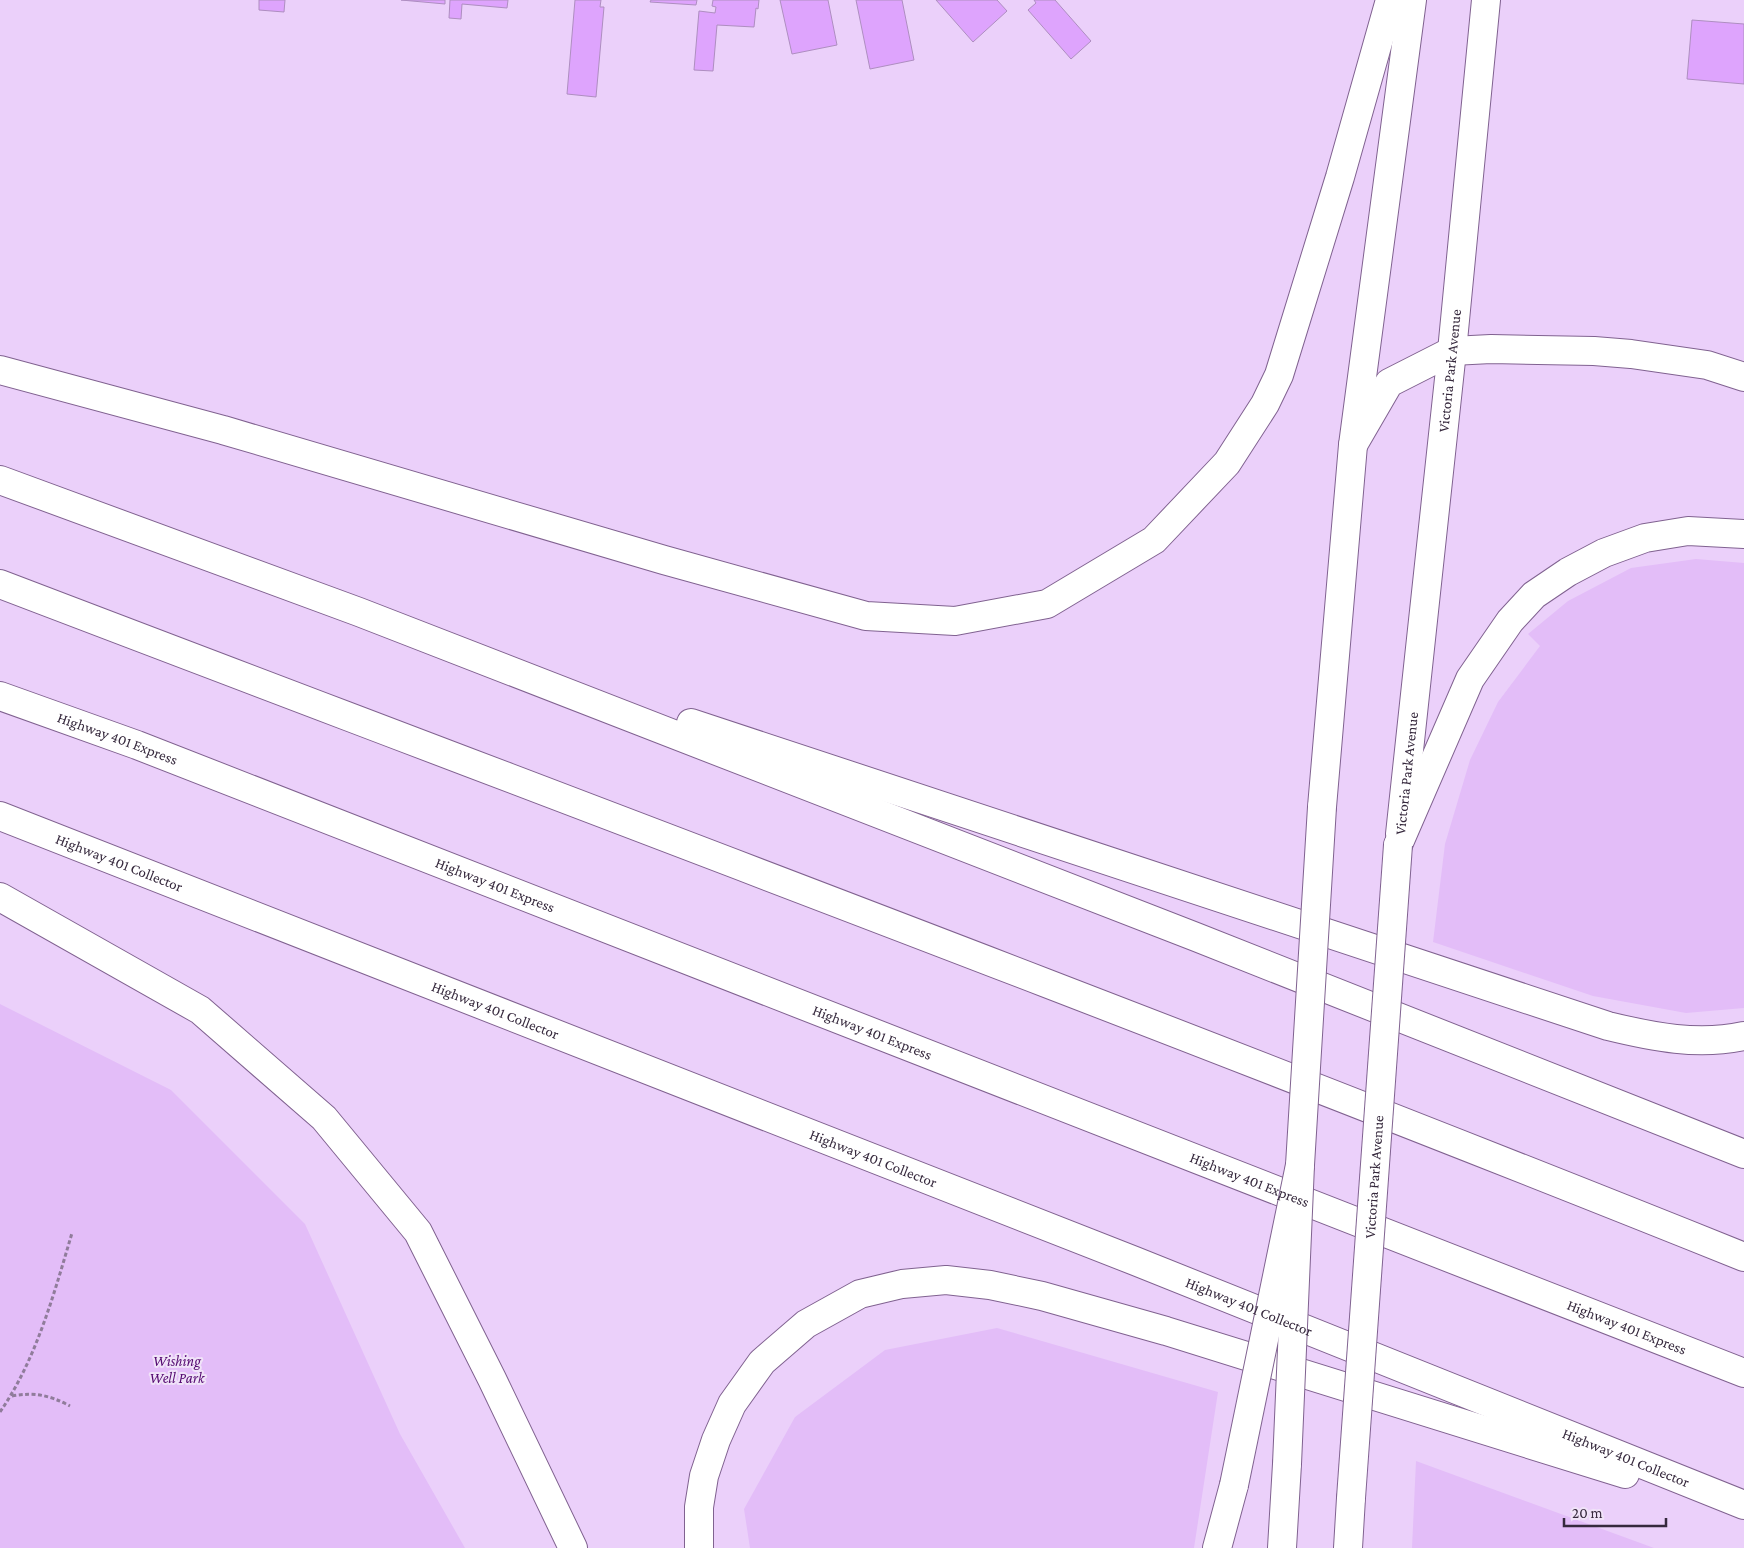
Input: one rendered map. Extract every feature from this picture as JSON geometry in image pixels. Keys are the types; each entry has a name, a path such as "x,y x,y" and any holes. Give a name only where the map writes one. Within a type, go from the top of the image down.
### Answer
{"main road":[{"path":"0,370 223,430 664,560 866,616 956,621 1047,604 1154,540 1227,463 1265,404 1279,375 1329,214 1390,0"},
{"path":"1282,1548 1300,1165 1322,807 1353,444 1412,0"},
{"name":"Victoria Park Avenue","path":"1348,1548 1398,845 1452,351 1486,0"},
{"path":"1353,444 1389,383 1452,351 1594,351 1631,354 1707,365 1744,378"},
{"path":"0,480 359,612 1187,933 1744,1154"},
{"path":"1398,845 1470,679 1510,621 1534,595 1568,572 1604,553 1645,538 1688,531 1744,534"},
{"path":"0,584 1169,1031 1744,1257"},
{"path":"359,612 1608,1026 1653,1037 1700,1042 1744,1036"},
{"name":"Highway 401 Express","path":"0,696 146,749 1744,1373"},
{"name":"Highway 401 Collector","path":"0,816 1136,1261 1744,1504"},
{"path":"0,897 200,1010 324,1118 418,1232 492,1379 573,1548"},
{"path":"1217,1548 1234,1485 1300,1165"},
{"path":"698,1548 699,1507 707,1467 716,1440 732,1404 762,1362 806,1324 860,1294 902,1284 946,1280 990,1285 1042,1296 1166,1331 1744,1512"}],"path":[{"path":"0,1412 11,1396 34,1347 53,1297 72,1233"},
{"path":"11,1396 29,1393 53,1397 70,1406"}],"green space":[{"path":"1696,559 1744,563 1744,1008 1686,1013 1593,996 1433,942 1445,844 1470,760 1498,702 1540,646 1528,634 1568,601 1631,568"},
{"name":"Wishing Well Park","path":"0,1004 171,1090 305,1224 400,1434 465,1548 0,1548"},
{"path":"997,1328 1218,1392 1194,1548 750,1548 744,1509 795,1417 885,1350"},
{"path":"1416,1461 1654,1548 1412,1548"}],"building":[{"path":"259,0 285,0 284,12 259,10"},
{"path":"401,0 445,0 445,4"},
{"path":"450,0 508,0 507,8 462,4 461,19 449,18"},
{"path":"575,0 601,0 600,7 604,7 596,97 567,94"},
{"path":"651,0 697,0 696,5 650,2"},
{"path":"713,0 759,0 754,27 717,25 713,71 694,70 699,11 715,13 716,7 712,6"},
{"path":"780,0 828,0 837,45 792,54"},
{"path":"856,0 902,0 914,60 870,69"},
{"path":"936,0 997,0 1007,11 973,42"},
{"path":"1034,0 1055,0 1091,41 1071,59 1028,10 1036,3"},
{"path":"1692,20 1744,24 1744,84 1687,79"}]}
